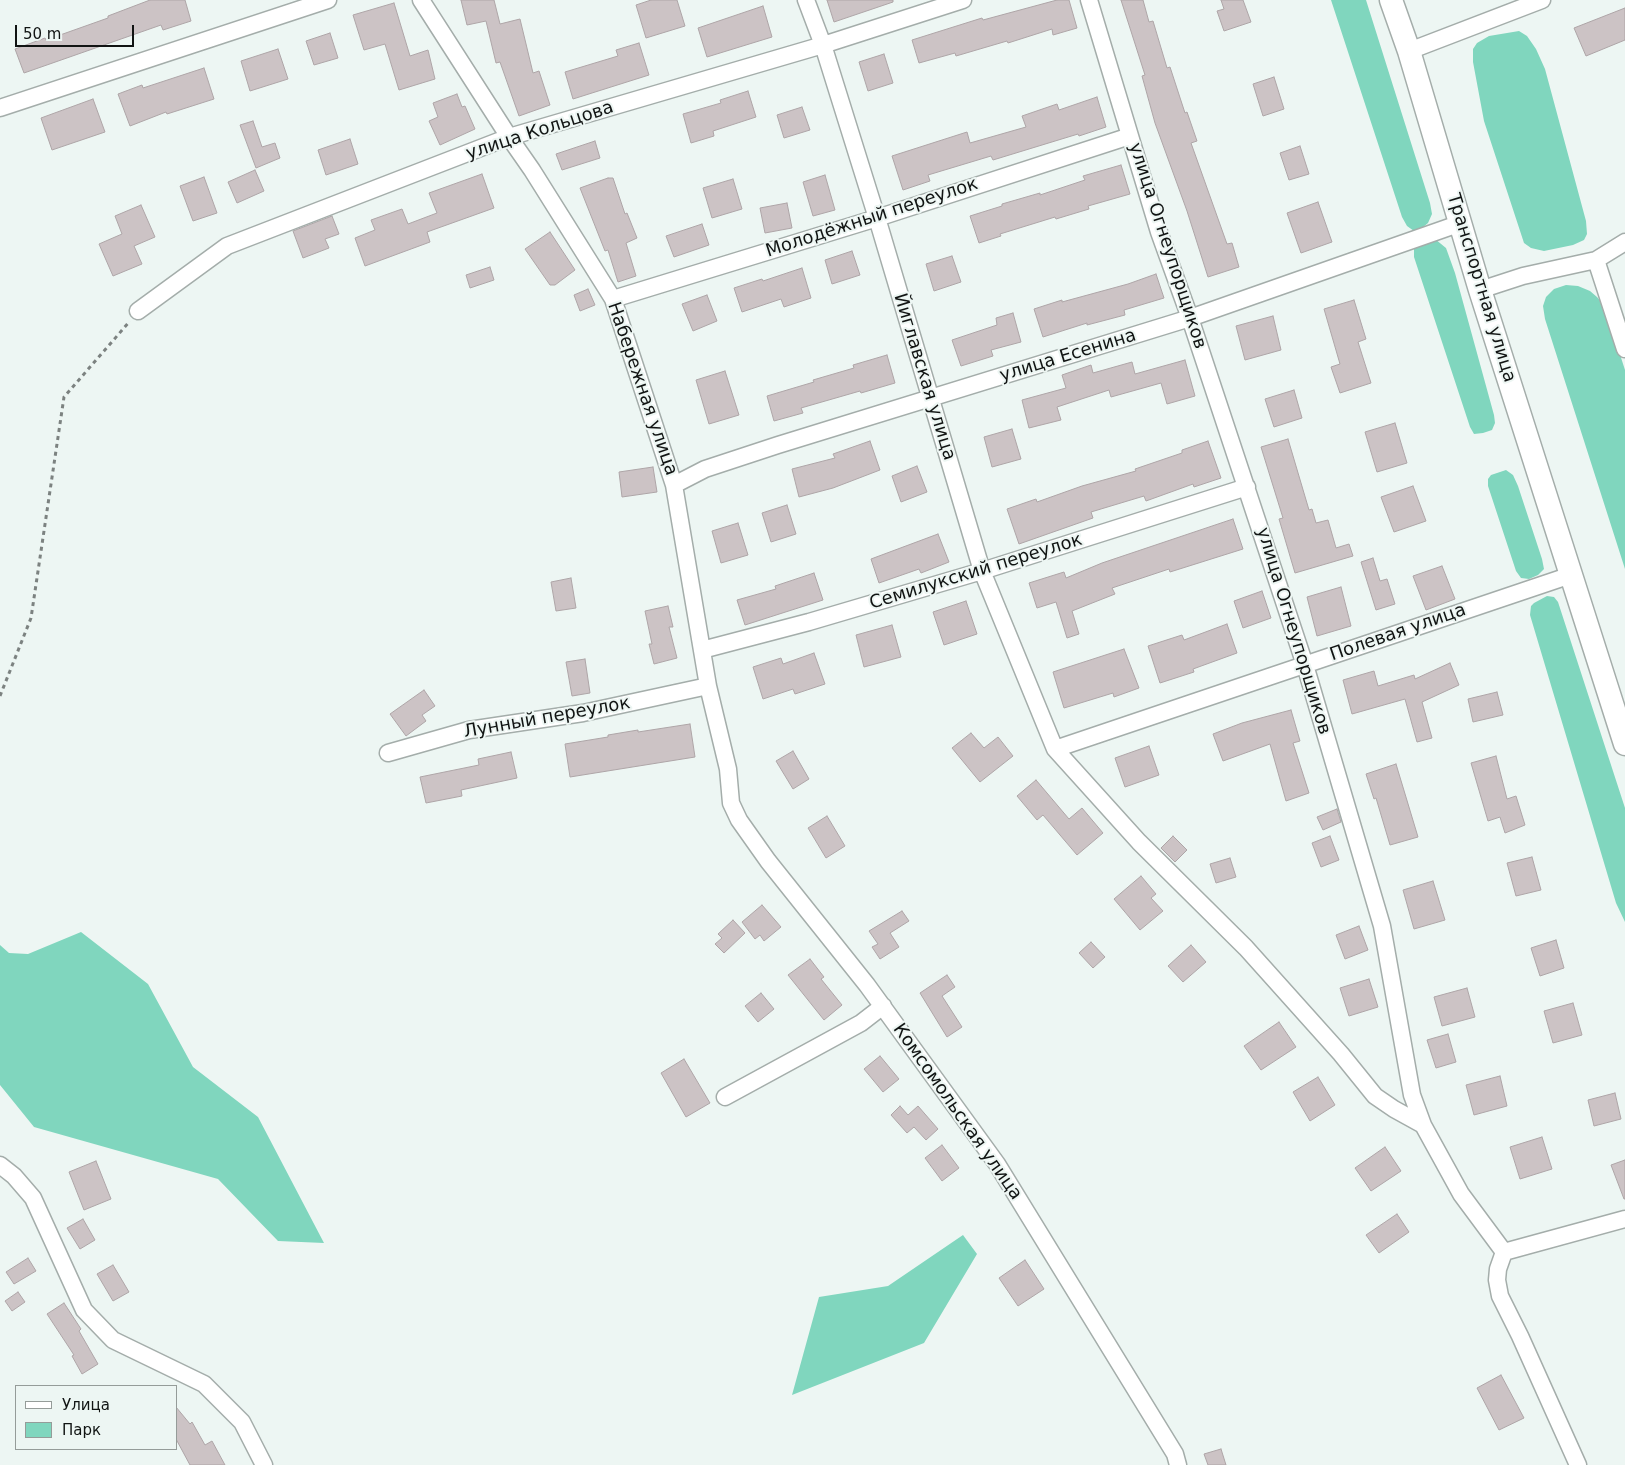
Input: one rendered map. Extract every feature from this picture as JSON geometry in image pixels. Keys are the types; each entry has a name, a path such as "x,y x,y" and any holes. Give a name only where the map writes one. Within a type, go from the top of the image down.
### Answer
{"main road":[{"name":"Транспортная улица","path":"1391,0 1409,51 1480,290 1625,744"}],"street":[{"path":"0,108 328,0"},
{"name":"Набережная улица","path":"421,0 532,170 613,299 674,485 708,686 728,769"},
{"name":"Йиглавская улица","path":"806,0 823,46 877,218 982,571 1055,749 1139,842 1246,948 1341,1054 1375,1096 1423,1125"},
{"name":"улица Кольцова","path":"138,311 227,246 509,137 823,46 964,0"},
{"name":"улица Огнеупорщиков","path":"1089,0 1159,232 1247,487 1305,665 1382,926 1412,1095 1423,1125 1461,1194 1504,1252"},
{"path":"1409,51 1532,2"},
{"name":"Молодёжный переулок","path":"613,299 877,218 1130,136"},
{"name":"улица Есенина","path":"674,485 706,469 769,448 1190,318 1460,223"},
{"path":"1480,290 1523,276 1596,260 1625,242"},
{"path":"1596,260 1625,349"},
{"name":"Семилукский переулок","path":"702,650 809,622 982,571 1247,487"},
{"name":"Полевая улица","path":"1055,749 1571,575"},
{"name":"Лунный переулок","path":"388,753 469,730 583,713 708,686"},
{"name":"Комсомольская улица","path":"728,769 731,803 739,820 768,861 883,1006 997,1164 1175,1454 1178,1465"},
{"path":"725,1097 861,1023 883,1006"},
{"path":"0,1165 14,1176 33,1198 84,1310 113,1340 204,1384 242,1422 264,1465"},
{"path":"1578,1465 1500,1296 1497,1280 1498,1270 1504,1252 1625,1219"}],"path":[{"path":"0,696 31,618 64,397 138,311"}],"green space":[{"path":"1331,0 1366,0 1430,203 1432,214 1428,223 1422,228 1414,231 1407,226 1402,217"},
{"path":"1519,31 1527,36 1536,49 1545,69 1586,221 1587,234 1584,240 1573,245 1544,251 1531,248 1524,243 1484,121 1473,62 1473,49 1477,43 1489,36"},
{"path":"1435,239 1446,248 1455,273 1494,415 1495,423 1492,430 1483,433 1474,434 1470,427 1414,257 1414,249 1417,246"},
{"path":"1566,285 1578,286 1590,291 1604,305 1625,370 1625,569 1545,319 1543,306 1546,297 1554,289"},
{"path":"1506,470 1513,475 1518,486 1542,559 1544,569 1538,575 1529,579 1521,578 1516,571 1488,486 1488,479 1491,475"},
{"path":"1547,596 1554,597 1558,602 1625,808 1625,922 1616,903 1530,615 1531,606"},
{"path":"81,932 148,984 193,1067 258,1117 324,1243 278,1241 218,1179 34,1127 0,1085 0,945 9,953 28,954"},
{"path":"963,1235 977,1254 924,1343 792,1395 819,1297 888,1286"}],"building":[{"path":"150,0 185,0 191,21 163,30 161,25 24,73 15,49 108,18 108,16"},
{"path":"461,0 494,0 500,24 520,19 533,73 539,71 550,105 519,116 500,62 496,63 486,21 467,25"},
{"path":"651,0 677,0 685,26 646,38 636,5"},
{"path":"827,0 893,0 893,2 834,22"},
{"path":"1057,0 1069,0 1077,28 1053,35 1052,29 1008,43 1007,41 956,56 955,53 919,63 912,40 982,18 983,20"},
{"path":"1121,0 1143,0 1149,22 1153,21 1167,68 1170,67 1185,113 1187,112 1197,141 1191,143 1227,244 1232,243 1239,267 1208,277 1187,211 1155,123 1142,76 1145,75"},
{"path":"1221,0 1243,0 1251,22 1224,31 1217,11 1224,9"},
{"path":"394,3 410,56 428,50 435,79 399,90 385,44 364,50 353,15"},
{"path":"763,6 772,37 707,57 698,28"},
{"path":"1625,8 1625,40 1586,56 1574,28"},
{"path":"330,33 338,58 314,65 306,41"},
{"path":"639,43 649,75 573,99 565,72 618,56 616,50"},
{"path":"278,49 288,79 250,91 241,61"},
{"path":"884,54 893,83 868,91 859,62"},
{"path":"204,68 214,99 167,114 166,112 130,126 118,94 142,85 143,88"},
{"path":"1274,77 1284,109 1263,116 1253,84"},
{"path":"748,91 756,117 713,131 714,136 691,143 683,114 721,103 720,100"},
{"path":"457,94 462,107 465,106 475,129 440,145 429,121 438,117 433,103"},
{"path":"1097,97 1106,127 993,160 991,156 928,175 930,181 903,190 892,156 967,132 970,143 1026,127 1022,116 1057,104 1059,110"},
{"path":"93,99 105,132 52,150 41,118"},
{"path":"802,107 810,130 784,138 777,115"},
{"path":"253,121 262,147 275,143 280,158 256,168 240,125"},
{"path":"350,139 358,164 326,175 318,150"},
{"path":"595,141 600,158 562,170 556,154"},
{"path":"1300,146 1309,174 1289,180 1280,153"},
{"path":"1121,165 1130,194 1088,206 1089,209 1000,234 1001,236 979,243 970,216 1002,206 1002,204 1040,193 1040,195 1085,180 1083,176"},
{"path":"255,170 264,191 237,203 228,182"},
{"path":"482,174 494,208 427,232 430,242 365,266 355,238 375,230 371,220 402,209 408,224 437,213 429,193"},
{"path":"825,175 835,210 813,216 803,182"},
{"path":"204,177 217,213 193,221 180,186"},
{"path":"613,178 625,214 627,213 637,238 626,243 636,276 618,282 608,250 605,251 580,188"},
{"path":"733,179 742,209 712,218 703,188"},
{"path":"1318,202 1332,242 1301,253 1287,213"},
{"path":"787,203 792,228 765,233 760,208"},
{"path":"141,205 155,237 134,246 142,264 113,276 99,244 122,234 115,216"},
{"path":"332,216 339,234 325,239 329,248 303,258 293,231"},
{"path":"702,224 709,245 674,257 666,236"},
{"path":"550,232 575,270 555,285 550,285 525,249"},
{"path":"852,251 860,275 832,284 825,260"},
{"path":"952,256 961,282 934,291 926,264"},
{"path":"490,267 494,280 470,288 466,275"},
{"path":"802,268 811,298 784,307 781,299 742,312 734,288"},
{"path":"1156,274 1164,298 1124,310 1125,315 1087,325 1087,323 1043,337 1034,309 1062,300 1062,302 1128,284"},
{"path":"588,289 595,305 580,311 574,295"},
{"path":"707,295 717,321 693,331 682,304"},
{"path":"1354,300 1366,339 1358,342 1371,383 1340,393 1331,367 1340,364 1324,309"},
{"path":"1013,313 1021,342 991,350 993,356 961,366 952,340 997,325 996,318"},
{"path":"1273,316 1281,350 1245,360 1236,326"},
{"path":"887,355 895,383 801,408 803,413 774,421 767,396 814,382 813,380 854,368 853,365"},
{"path":"1185,360 1195,396 1167,404 1161,383 1111,397 1109,390 1057,407 1061,420 1029,428 1022,400 1066,388 1062,375 1091,365 1093,373 1132,362 1135,374"},
{"path":"725,371 739,415 709,424 696,380"},
{"path":"1294,390 1302,418 1274,427 1265,399"},
{"path":"1395,423 1407,463 1377,472 1365,432"},
{"path":"1012,429 1021,459 992,467 984,437"},
{"path":"1288,439 1309,510 1312,509 1316,523 1328,520 1336,548 1349,544 1353,556 1295,573 1279,519 1283,518 1261,447"},
{"path":"870,441 880,470 833,488 799,497 792,469 835,458 833,454"},
{"path":"1208,441 1221,478 1194,487 1193,484 1146,501 1144,496 1091,512 1093,518 1019,544 1007,509 1036,499 1037,502 1082,486 1136,471 1135,469 1182,453 1182,450"},
{"path":"917,466 927,492 901,502 892,476"},
{"path":"653,467 657,492 622,497 619,472"},
{"path":"1413,486 1426,521 1394,532 1381,497"},
{"path":"787,505 796,534 771,542 762,513"},
{"path":"1233,519 1243,549 1170,572 1169,569 1112,588 1115,594 1072,611 1079,634 1067,638 1056,602 1037,608 1029,583 1064,572 1066,578 1102,563"},
{"path":"738,523 748,555 721,563 712,531"},
{"path":"938,534 949,562 921,573 919,569 879,583 871,559"},
{"path":"1373,558 1380,581 1387,579 1395,604 1376,610 1361,562"},
{"path":"1442,566 1455,599 1426,610 1413,576"},
{"path":"814,573 823,600 745,625 737,600 776,589 775,586"},
{"path":"571,578 576,608 556,611 551,582"},
{"path":"1341,587 1351,626 1317,636 1307,597"},
{"path":"1262,591 1271,618 1243,628 1234,601"},
{"path":"966,601 977,634 944,645 933,612"},
{"path":"668,606 673,627 669,627 677,658 654,664 649,644 652,644 645,611"},
{"path":"1227,624 1237,653 1193,669 1194,672 1160,683 1148,646 1182,635 1184,640"},
{"path":"892,625 901,657 864,667 856,635"},
{"path":"1124,649 1139,688 1114,697 1113,693 1064,708 1053,672"},
{"path":"814,653 825,684 795,694 793,689 763,699 753,667 781,658 783,664"},
{"path":"585,659 590,693 572,696 566,662"},
{"path":"1450,663 1459,685 1422,702 1432,738 1417,742 1405,699 1352,714 1343,680 1374,671 1378,686 1414,675 1415,679"},
{"path":"424,690 435,706 422,715 426,721 406,736 390,714"},
{"path":"1497,692 1503,715 1473,722 1468,699"},
{"path":"1291,710 1300,741 1293,743 1309,793 1286,801 1270,744 1223,761 1213,734 1242,723"},
{"path":"690,724 695,757 570,777 565,744 638,730 638,732"},
{"path":"971,733 984,748 998,737 1013,756 980,782 952,748"},
{"path":"1149,746 1159,775 1125,787 1115,758"},
{"path":"793,751 809,779 793,789 776,761"},
{"path":"511,752 517,778 461,790 462,796 426,803 420,777 479,765 478,759"},
{"path":"1496,756 1507,799 1516,796 1525,825 1505,833 1500,817 1488,821 1471,763"},
{"path":"1396,764 1418,837 1390,845 1376,798 1374,799 1366,774"},
{"path":"1036,780 1069,819 1082,808 1103,833 1077,855 1043,815 1037,820 1017,796"},
{"path":"1337,809 1341,822 1323,830 1317,817"},
{"path":"827,816 845,846 826,858 808,828"},
{"path":"1173,836 1187,850 1175,862 1161,848"},
{"path":"1330,836 1339,860 1321,867 1312,843"},
{"path":"1532,857 1541,890 1516,896 1507,863"},
{"path":"1230,858 1236,877 1216,883 1210,864"},
{"path":"1141,876 1156,894 1151,898 1163,911 1140,930 1114,899"},
{"path":"1433,881 1445,920 1414,929 1403,890"},
{"path":"762,905 781,927 764,941 760,935 755,939 742,922"},
{"path":"902,911 909,921 890,933 899,947 880,959 872,947 878,944 869,931"},
{"path":"733,920 745,933 724,953 715,944 722,938 718,934"},
{"path":"1359,926 1368,950 1345,959 1336,935"},
{"path":"1556,940 1564,968 1540,976 1531,948"},
{"path":"1091,942 1105,957 1093,968 1079,953"},
{"path":"1191,945 1206,962 1183,982 1168,966"},
{"path":"810,959 824,977 821,979 842,1005 824,1020 788,975"},
{"path":"947,975 955,987 942,996 962,1027 947,1037 920,993"},
{"path":"1369,979 1378,1007 1349,1016 1340,988"},
{"path":"1467,988 1475,1017 1442,1026 1434,997"},
{"path":"761,993 774,1009 758,1022 745,1006"},
{"path":"1573,1003 1582,1035 1553,1043 1544,1011"},
{"path":"1279,1022 1296,1047 1261,1070 1244,1046"},
{"path":"1448,1034 1456,1062 1436,1068 1427,1040"},
{"path":"880,1056 899,1079 883,1092 864,1069"},
{"path":"684,1059 710,1103 686,1117 661,1073"},
{"path":"1500,1076 1507,1106 1474,1115 1466,1085"},
{"path":"1318,1077 1335,1105 1310,1121 1293,1092"},
{"path":"1615,1093 1621,1119 1594,1126 1588,1100"},
{"path":"900,1106 908,1115 918,1106 938,1129 926,1140 914,1127 907,1133 891,1115"},
{"path":"1542,1137 1552,1169 1520,1179 1510,1147"},
{"path":"942,1145 959,1168 942,1181 925,1158"},
{"path":"1385,1147 1401,1171 1371,1191 1355,1168"},
{"path":"1625,1160 1625,1199 1624,1199 1611,1165"},
{"path":"96,1161 111,1199 84,1210 69,1172"},
{"path":"1397,1214 1409,1232 1379,1253 1366,1235"},
{"path":"83,1219 95,1240 80,1249 67,1228"},
{"path":"28,1258 36,1271 14,1284 6,1272"},
{"path":"1025,1260 1044,1289 1018,1306 999,1278"},
{"path":"113,1265 129,1292 113,1301 97,1274"},
{"path":"18,1292 25,1302 12,1311 5,1301"},
{"path":"64,1303 81,1329 79,1331 98,1364 82,1374 72,1356 74,1355 47,1314"},
{"path":"1501,1375 1524,1418 1499,1430 1477,1388"},
{"path":"178,1409 190,1424 192,1422 205,1445 212,1441 225,1465 190,1465 178,1443"},
{"path":"1221,1449 1226,1465 1208,1465 1204,1454"}]}
